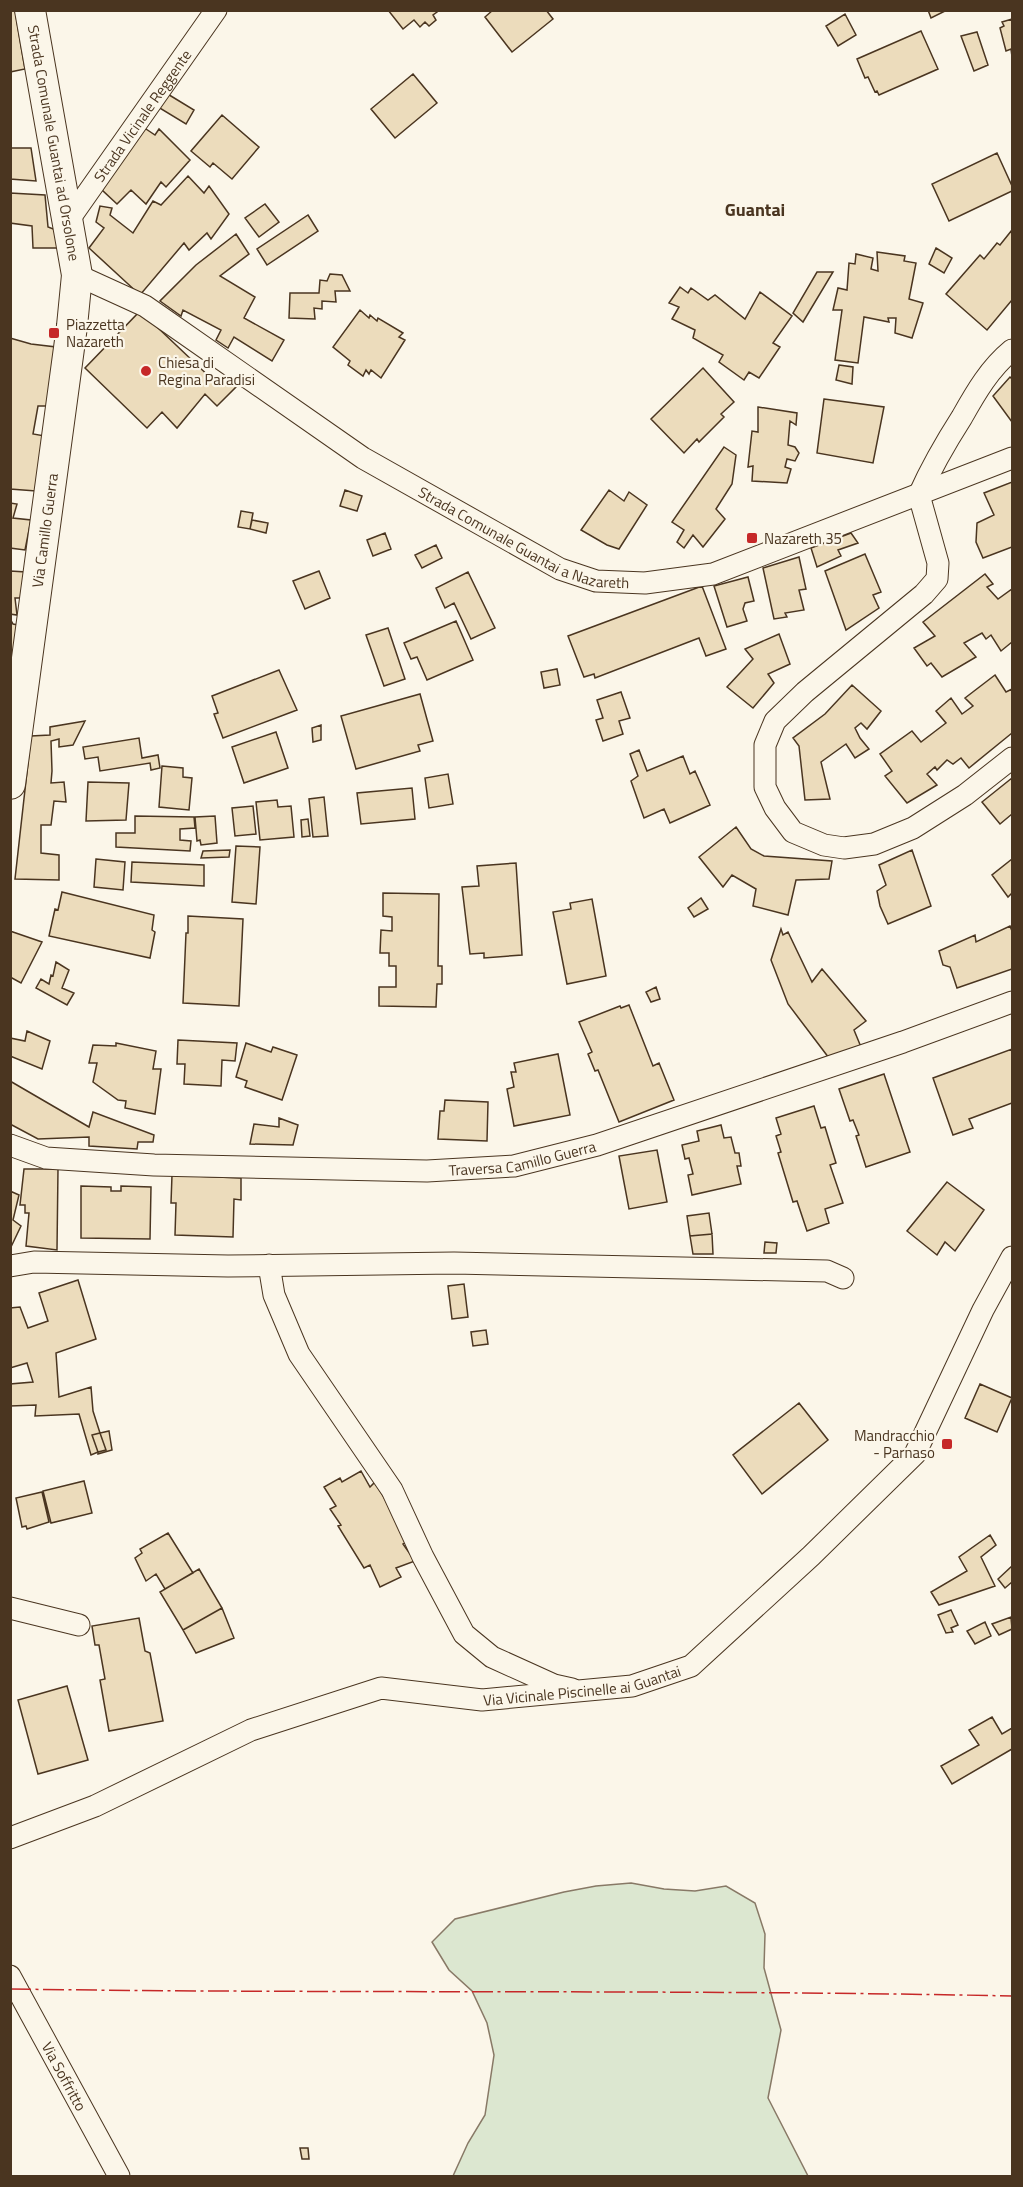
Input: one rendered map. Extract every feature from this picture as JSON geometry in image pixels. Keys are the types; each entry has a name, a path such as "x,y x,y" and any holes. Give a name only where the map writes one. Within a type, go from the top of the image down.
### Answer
{"street":[{"name":"Strada Comunale Guantai ad Orsolone","path":"30,10 77,275"},
{"name":"Strada Vicinale Reggente","path":"68,222 216,10"},
{"name":"Strada Comunale Guantai a Nazareth","path":"77,275 145,306 363,458 560,569 596,581 645,583 713,574 1012,458"},
{"name":"Via Camillo Guerra","path":"10,784 77,275"},
{"path":"1012,350 1002,358 982,383 933,464 919,495 938,564 937,579 924,594 805,692 775,721 765,746 765,787 775,808 793,832 824,844 844,848 874,844 913,828 966,795 1012,758"},
{"name":"Traversa Camillo Guerra","path":"10,1145 46,1158 154,1165 427,1171 514,1166 597,1145 891,1046 1012,1002"},
{"name":"Via Vicinale Piscinelle ai Guantai","path":"10,1838 95,1806 251,1730 381,1689 482,1700 632,1686 691,1666 811,1556 915,1454 983,1310 1012,1257"},
{"path":"10,1266 34,1262 228,1266 454,1263 827,1271 843,1278"},
{"path":"269,1265 274,1295 299,1354 392,1490 423,1557 464,1634 492,1657 554,1684 580,1691"},
{"path":"10,1608 80,1625"},
{"name":"Via Soffritto","path":"10,1977 119,2176"}],"green space":[{"path":"631,1883 664,1889 695,1891 726,1886 755,1903 765,1934 764,1968 781,2030 768,2098 808,2176 453,2176 468,2143 485,2115 494,2055 487,2023 472,1991 449,1970 432,1942 455,1919 564,1892"}],"building":[{"path":"10,10 15,10 25,69 10,72"},
{"path":"388,10 436,10 437,12 433,15 436,20 429,26 425,22 420,27 414,20 403,29"},
{"path":"493,10 546,10 553,19 512,52 485,17"},
{"path":"928,10 947,10 931,18"},
{"path":"845,14 856,35 838,46 826,26"},
{"path":"1012,19 1012,57 1011,49 1006,51 1000,28 1004,26 1002,22"},
{"path":"921,31 938,69 879,95 877,91 875,92 868,77 865,78 857,59"},
{"path":"977,32 988,65 974,71 961,36"},
{"path":"413,74 437,103 395,138 371,109"},
{"path":"166,93 194,110 186,124 158,107"},
{"path":"222,115 259,147 232,179 213,163 210,167 191,151"},
{"path":"140,125 155,135 159,129 190,160 166,187 161,182 146,204 131,190 117,204 101,189"},
{"path":"11,148 31,148 36,181 10,179"},
{"path":"997,153 1012,186 1012,191 949,221 932,184"},
{"path":"188,176 204,193 209,186 229,214 211,239 207,233 189,250 184,243 140,295 89,248 104,228 96,222 100,206 112,208 110,215 133,233 153,201 161,205"},
{"path":"10,193 45,195 48,227 56,230 57,248 33,248 32,226 10,223"},
{"path":"265,204 279,222 259,237 245,218"},
{"path":"308,215 318,231 267,265 257,249"},
{"path":"1012,230 1012,300 987,330 946,294 980,255 984,259"},
{"path":"236,234 249,254 220,276 255,297 244,318 284,340 272,361 234,337 228,348 216,340 221,330 183,310 181,316 160,301 196,265"},
{"path":"936,248 952,258 944,273 929,264"},
{"path":"877,252 905,256 904,261 916,263 909,299 923,303 912,338 895,333 896,318 888,318 889,322 864,317 858,363 835,360 842,310 833,310 838,288 847,290 849,263 855,264 856,254 873,258 871,269 878,271"},
{"path":"817,272 833,272 803,322 793,313"},
{"path":"330,274 342,275 350,291 335,291 336,302 322,301 322,309 314,308 315,319 289,318 290,293 319,293 320,280 327,281"},
{"path":"680,287 688,293 691,288 708,300 715,295 745,319 760,292 792,316 773,343 780,347 759,378 749,372 744,380 719,362 723,355 693,338 695,330 672,319 679,307 669,303"},
{"name":"Chiesa di Regina Paradisi","path":"142,309 156,326 216,383 225,374 239,384 217,406 205,394 177,428 162,412 147,428 85,368"},
{"path":"360,310 369,318 370,315 377,321 378,318 403,333 399,337 405,340 381,378 371,370 369,374 366,370 363,376 348,365 350,361 333,347"},
{"path":"10,338 31,344 56,347 52,406 38,406 33,434 45,436 36,491 10,489"},
{"path":"839,365 853,367 852,384 836,380"},
{"path":"703,368 734,402 721,414 724,417 699,442 697,439 684,453 651,419"},
{"path":"1010,377 1012,379 1012,422 993,396"},
{"path":"824,399 884,407 873,463 817,453"},
{"path":"758,407 797,413 796,425 790,421 788,445 795,447 799,453 795,461 787,459 785,467 791,469 787,483 752,481 753,466 748,467 752,431 758,432"},
{"path":"724,447 736,455 732,484 716,509 725,519 703,547 693,535 684,548 677,542 684,530 672,522"},
{"path":"1012,482 1012,547 983,558 976,542 977,523 994,515 984,493"},
{"path":"345,490 362,496 357,511 340,506"},
{"path":"609,490 624,501 629,492 647,505 619,549 581,530"},
{"path":"10,503 17,504 13,518 31,520 25,550 10,548"},
{"path":"241,511 253,513 250,529 238,527"},
{"path":"252,520 268,523 266,533 250,529"},
{"path":"385,533 391,549 373,556 367,540"},
{"path":"851,533 858,543 838,550 841,556 817,567 811,548"},
{"path":"436,545 442,558 422,568 415,555"},
{"path":"865,554 881,592 873,595 879,608 846,630 825,571"},
{"path":"799,557 806,589 799,590 804,610 785,613 787,617 774,619 763,568"},
{"path":"10,571 26,572 24,598 15,598 17,615 10,614"},
{"path":"319,571 330,598 305,609 293,581"},
{"path":"468,572 495,628 471,639 454,603 445,608 436,588"},
{"path":"985,574 993,584 987,587 998,599 1012,589 1012,642 1001,651 991,635 986,639 982,633 964,643 976,657 942,677 931,663 927,666 914,648 935,636 923,622"},
{"path":"748,577 754,601 745,603 743,609 747,621 727,627 714,586"},
{"path":"702,586 726,649 706,656 699,638 595,678 594,674 584,677 568,636"},
{"path":"10,619 13,624 24,626 10,699"},
{"path":"456,621 473,660 427,680 417,657 411,659 404,643"},
{"path":"388,628 405,679 384,686 366,635"},
{"path":"779,634 790,664 768,674 774,683 753,708 727,687 753,659 745,649"},
{"path":"557,669 560,685 544,688 541,672"},
{"path":"279,670 297,710 223,738 214,714 218,713 212,696"},
{"path":"995,675 1006,692 1012,689 1012,733 969,768 961,758 953,764 947,760 937,770 935,767 927,774 937,785 907,803 885,776 892,771 880,754 912,731 921,742 946,723 936,711 951,698 962,714 973,706 965,698"},
{"path":"852,685 881,711 867,729 861,723 855,728 869,749 855,758 846,744 821,762 830,799 805,800 799,746 793,738 825,714"},
{"path":"621,692 630,718 619,721 623,734 603,741 596,720 603,718 597,700"},
{"path":"420,694 433,741 418,745 420,751 356,769 341,716"},
{"path":"85,721 73,745 59,747 59,739 51,741 51,783 64,782 66,802 54,801 51,825 41,825 41,853 59,855 59,880 15,879 31,736 50,735 50,727"},
{"path":"321,725 321,740 313,742 312,728"},
{"path":"276,732 288,768 244,783 232,747"},
{"path":"139,738 142,758 158,755 160,768 151,770 150,763 100,771 98,757 85,759 83,747"},
{"path":"639,750 647,771 683,756 690,774 695,771 710,805 670,823 664,809 644,818 631,781 638,776 630,754"},
{"path":"162,766 183,768 183,777 192,778 189,810 159,807"},
{"path":"448,774 453,804 429,808 425,778"},
{"path":"1012,778 1012,814 1000,824 982,802"},
{"path":"88,782 129,783 126,820 86,821"},
{"path":"412,788 415,819 361,824 357,793"},
{"path":"324,797 328,836 313,837 309,799"},
{"path":"277,800 278,807 291,806 294,837 260,840 256,802"},
{"path":"253,806 256,834 235,836 232,808"},
{"path":"135,816 194,817 195,828 180,829 180,840 191,841 190,851 116,847 116,833 135,833"},
{"path":"215,816 217,843 201,845 200,840 197,841 195,817"},
{"path":"308,819 310,836 302,837 301,820"},
{"path":"736,827 751,849 764,856 832,861 829,879 796,880 788,915 753,906 756,889 732,875 723,887 699,857"},
{"path":"236,846 260,847 256,904 232,902"},
{"path":"230,850 229,857 201,858 203,851"},
{"path":"912,850 931,906 888,924 880,906 877,891 886,885 879,865"},
{"path":"96,859 125,862 123,890 94,887"},
{"path":"1012,859 1012,893 1008,897 992,875"},
{"path":"132,862 204,865 204,886 131,882"},
{"path":"516,863 522,955 484,958 484,953 470,954 462,887 479,886 477,866"},
{"path":"62,892 154,915 152,930 155,932 150,958 49,936 55,909 58,910"},
{"path":"383,893 439,894 438,966 442,966 442,984 437,984 436,1007 379,1006 379,987 396,987 396,966 389,966 389,953 380,953 381,930 392,931 392,917 383,916"},
{"path":"701,898 708,909 694,917 688,908"},
{"path":"592,899 606,976 567,984 553,912 571,909 570,903"},
{"path":"188,916 243,919 239,1006 183,1003"},
{"path":"1010,926 1012,969 957,988 950,967 943,965 939,951 975,935 976,942"},
{"path":"781,929 783,935 788,932 812,982 822,969 866,1021 854,1030 861,1047 829,1058 788,1004 771,960"},
{"path":"10,931 42,942 21,983 12,978 10,980"},
{"path":"56,962 69,970 62,988 74,993 67,1005 36,988 41,979 49,984"},
{"path":"656,987 660,999 651,1002 646,992"},
{"path":"629,1005 653,1066 659,1063 674,1100 619,1122 598,1070 595,1071 588,1054 592,1052 579,1022 620,1006 621,1008"},
{"path":"27,1031 50,1041 42,1069 10,1056 10,1038 25,1041"},
{"path":"178,1040 237,1043 235,1061 222,1060 221,1086 184,1084 185,1064 177,1064"},
{"path":"116,1043 156,1051 153,1069 161,1069 155,1114 125,1108 126,1101 118,1100 93,1082 97,1063 89,1063 93,1045 116,1046"},
{"path":"246,1043 271,1052 273,1047 297,1055 282,1100 245,1087 247,1081 236,1077"},
{"path":"1012,1049 1012,1103 969,1119 973,1128 953,1135 933,1078"},
{"path":"558,1054 570,1115 514,1126 507,1089 514,1087 511,1072 516,1072 514,1063"},
{"path":"884,1074 910,1152 866,1167 856,1136 859,1135 853,1120 850,1121 839,1089"},
{"path":"10,1081 89,1127 93,1112 154,1135 153,1142 138,1142 137,1149 89,1146 89,1137 38,1139 10,1124"},
{"path":"445,1100 488,1102 487,1141 438,1139 440,1111 444,1111"},
{"path":"814,1106 821,1128 825,1127 836,1163 830,1165 843,1203 825,1209 829,1223 807,1231 797,1201 793,1202 778,1153 781,1152 776,1136 781,1134 776,1118"},
{"path":"279,1118 298,1125 293,1145 250,1144 254,1124 279,1127"},
{"path":"721,1125 724,1138 731,1137 735,1153 739,1153 741,1166 737,1166 741,1184 692,1195 688,1175 693,1174 689,1158 685,1159 682,1145 699,1141 697,1131"},
{"path":"657,1150 667,1202 629,1209 619,1156"},
{"path":"24,1169 58,1169 57,1250 26,1246 29,1213 25,1213 25,1205 20,1205"},
{"path":"172,1175 241,1178 241,1200 234,1199 233,1237 175,1235 176,1203 171,1203"},
{"path":"947,1182 984,1210 955,1251 945,1242 937,1255 907,1231"},
{"path":"81,1186 111,1187 111,1191 121,1191 121,1186 151,1187 150,1239 81,1238"},
{"path":"10,1191 19,1195 13,1220 21,1226 10,1249"},
{"path":"709,1213 712,1234 690,1236 687,1216"},
{"path":"712,1234 713,1254 693,1254 690,1236"},
{"path":"765,1242 777,1243 776,1253 764,1253"},
{"path":"78,1280 96,1339 56,1353 59,1397 91,1387 93,1411 100,1433 92,1435 98,1452 91,1455 79,1414 35,1416 36,1405 10,1406 10,1384 33,1382 27,1363 10,1368 10,1308 20,1307 28,1328 48,1321 39,1293"},
{"path":"464,1284 468,1317 452,1319 448,1286"},
{"path":"486,1330 488,1344 473,1346 471,1332"},
{"path":"980,1384 1012,1398 997,1432 965,1418"},
{"path":"799,1403 828,1440 762,1494 733,1455"},
{"path":"109,1431 112,1450 98,1454 106,1450 100,1433"},
{"path":"100,1433 106,1450 98,1452 92,1435"},
{"path":"361,1471 370,1487 375,1482 409,1541 403,1544 415,1561 396,1568 401,1577 380,1587 370,1565 364,1568 338,1526 341,1525 330,1509 336,1506 324,1487 340,1478 342,1482"},
{"path":"84,1481 92,1513 51,1523 43,1491"},
{"path":"42,1492 49,1522 27,1529 26,1526 22,1527 16,1498"},
{"path":"168,1533 193,1573 165,1589 156,1574 146,1581 135,1558 142,1553 140,1549"},
{"path":"990,1535 996,1545 981,1557 995,1586 939,1605 931,1592 967,1571 959,1557"},
{"path":"1012,1566 1012,1582 1005,1588 998,1579"},
{"path":"199,1569 222,1608 183,1630 160,1592"},
{"path":"222,1608 234,1638 196,1653 183,1630"},
{"path":"951,1610 958,1625 951,1628 953,1632 946,1633 938,1615"},
{"path":"1011,1617 1012,1629 999,1635 992,1624"},
{"path":"139,1618 145,1651 150,1653 163,1721 109,1731 100,1680 105,1679 99,1645 95,1645 92,1626"},
{"path":"985,1622 991,1636 975,1644 967,1631"},
{"path":"67,1686 88,1760 38,1774 18,1700"},
{"path":"992,1717 1002,1734 1012,1728 1012,1749 952,1784 941,1766 979,1745 969,1730"},
{"path":"300,2148 308,2148 309,2159 302,2159"}],"power":[{"path":"10,1989 1012,1996"}],"place":[{"name":"Piazzetta Nazareth","path":"54,333"},
{"name":"Chiesa di Regina Paradisi","path":"146,371"},
{"name":"Nazareth 35","path":"752,538"},
{"name":"Mandracchio - Parnaso","path":"947,1444"}],"district":[{"name":"Guantai","path":"755,209"}]}
